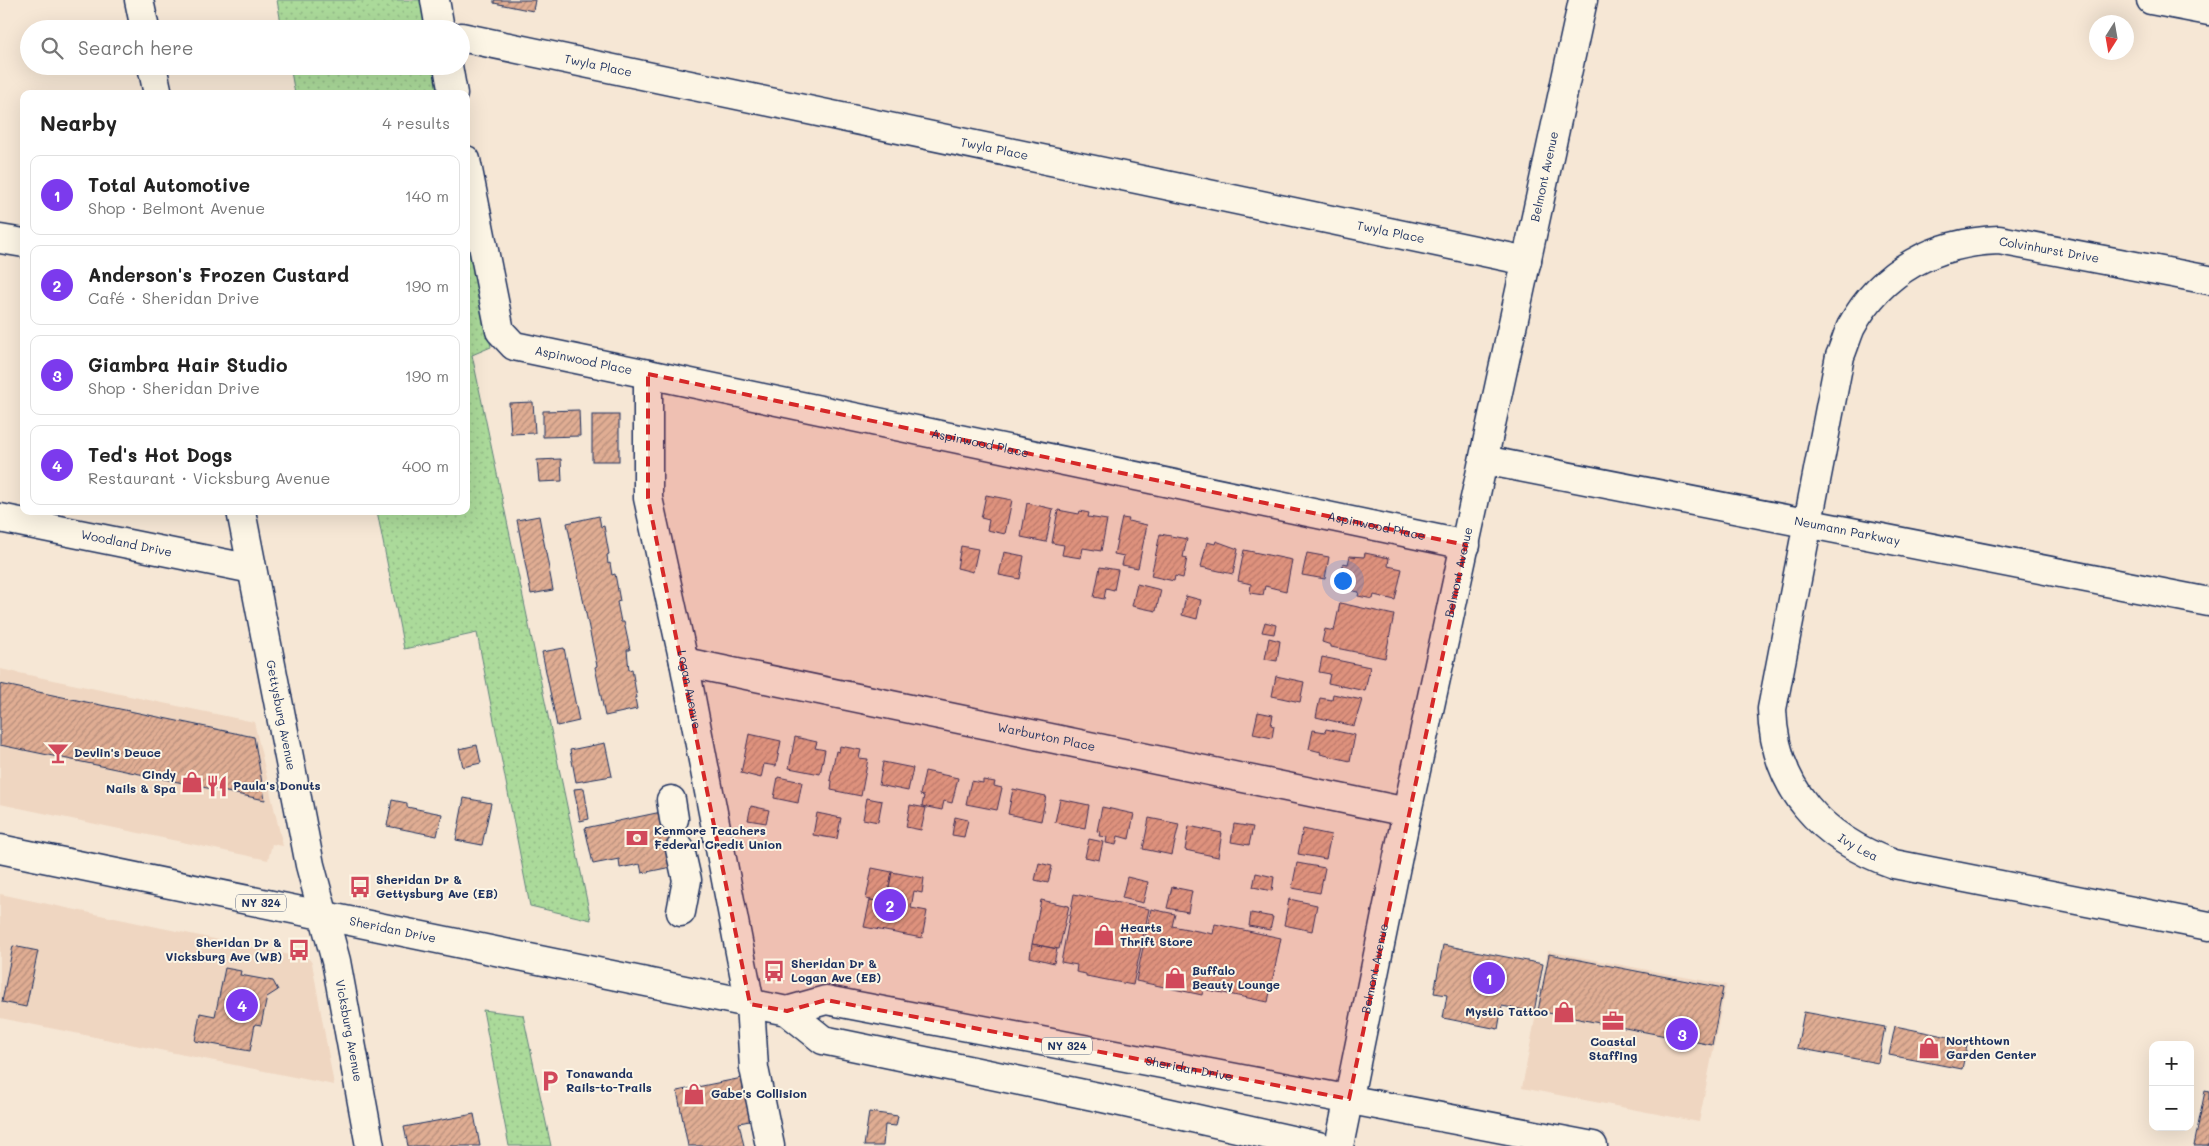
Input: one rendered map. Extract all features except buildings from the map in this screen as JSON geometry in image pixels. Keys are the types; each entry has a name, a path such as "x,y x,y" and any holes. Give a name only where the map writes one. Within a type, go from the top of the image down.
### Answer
{"street":[{"path":"139,0 143,20"},
{"path":"435,0 438,20"},
{"name":"Belmont Avenue","path":"1340,1146 1408,812 1583,0"},
{"path":"2152,0 2209,11"},
{"name":"Twyla Place","path":"470,39 1527,261"},
{"path":"154,75 157,90"},
{"path":"450,75 452,90"},
{"name":"Aspinwood Place","path":"470,180 500,331 514,346 1466,545"},
{"path":"0,239 20,243"},
{"name":"Colvinhurst Drive","path":"1807,524 1840,356 1851,328 1874,295 1894,275 1917,260 1945,248 1964,243 1999,240 2209,280"},
{"name":"Logan Avenue","path":"648,374 648,498 684,662 750,1004 754,1068 770,1146"},
{"name":"Neumann Parkway","path":"1484,460 2209,602"},
{"name":"Gettysburg Avenue","path":"242,515 310,866 324,917"},
{"name":"Woodland Drive","path":"0,518 252,569"},
{"name":"Ivy Lea","path":"1807,524 1772,709 1772,733 1778,756 1791,783 1803,802 1821,823 1843,841 1868,855 1894,864 2209,926"},
{"name":"Warburton Place","path":"684,662 1408,812"},
{"name":"Sheridan Drive","path":"0,849 787,1012 823,1040 1103,1098 1318,1146"},
{"path":"680,849 687,880 681,912"},
{"name":"Vicksburg Avenue","path":"324,917 336,961 370,1146"},
{"name":"Sheridan Drive","path":"787,1012 826,1000 1593,1146"}],"highlighted area":[{"path":"648,374 1466,545 1349,1099 826,1000 787,1011 750,1004 648,498"}],"shaded area":[{"path":"0,669 254,722 283,846 272,844 268,860 0,804"},
{"path":"0,894 309,959 312,963 334,1085 0,1018"},
{"path":"1548,951 1726,985 1699,1122 1522,1088"}],"green space":[{"path":"277,0 421,0 425,20 280,20"},
{"path":"292,75 436,75 439,90 294,90"},
{"path":"470,245 491,347 472,355 591,920 530,906 477,633 404,649 378,515 470,515"},
{"path":"483,1010 523,1015 551,1146 509,1146"}],"place":[{"name":"Devlin's Deuce","path":"58,753"},
{"name":"Cindy Nails & Spa","path":"192,782"},
{"name":"Paula's Donuts","path":"217,786"},
{"name":"Kenmore Teachers Federal Credit Union","path":"637,838"},
{"name":"Sheridan Dr & Gettysburg Ave (EB)","path":"360,887"},
{"name":"Anderson's Frozen Custard","path":"890,905"},
{"name":"Hearts Thrift Store","path":"1104,935"},
{"name":"Sheridan Dr & Vicksburg Ave (WB)","path":"299,950"},
{"name":"Sheridan Dr & Logan Ave (EB)","path":"774,971"},
{"name":"Buffalo Beauty Lounge","path":"1175,978"},
{"name":"Total Automotive","path":"1489,978"},
{"name":"Ted's Hot Dogs","path":"242,1005"},
{"name":"Mystic Tattoo","path":"1564,1012"},
{"name":"Coastal Staffing","path":"1613,1021"},
{"name":"Giambra Hair Studio","path":"1682,1034"},
{"name":"Northtown Garden Center","path":"1929,1048"},
{"name":"Tonawanda Rails-to-Trails","path":"550,1081"},
{"name":"Gabe's Collision","path":"694,1094"}]}
